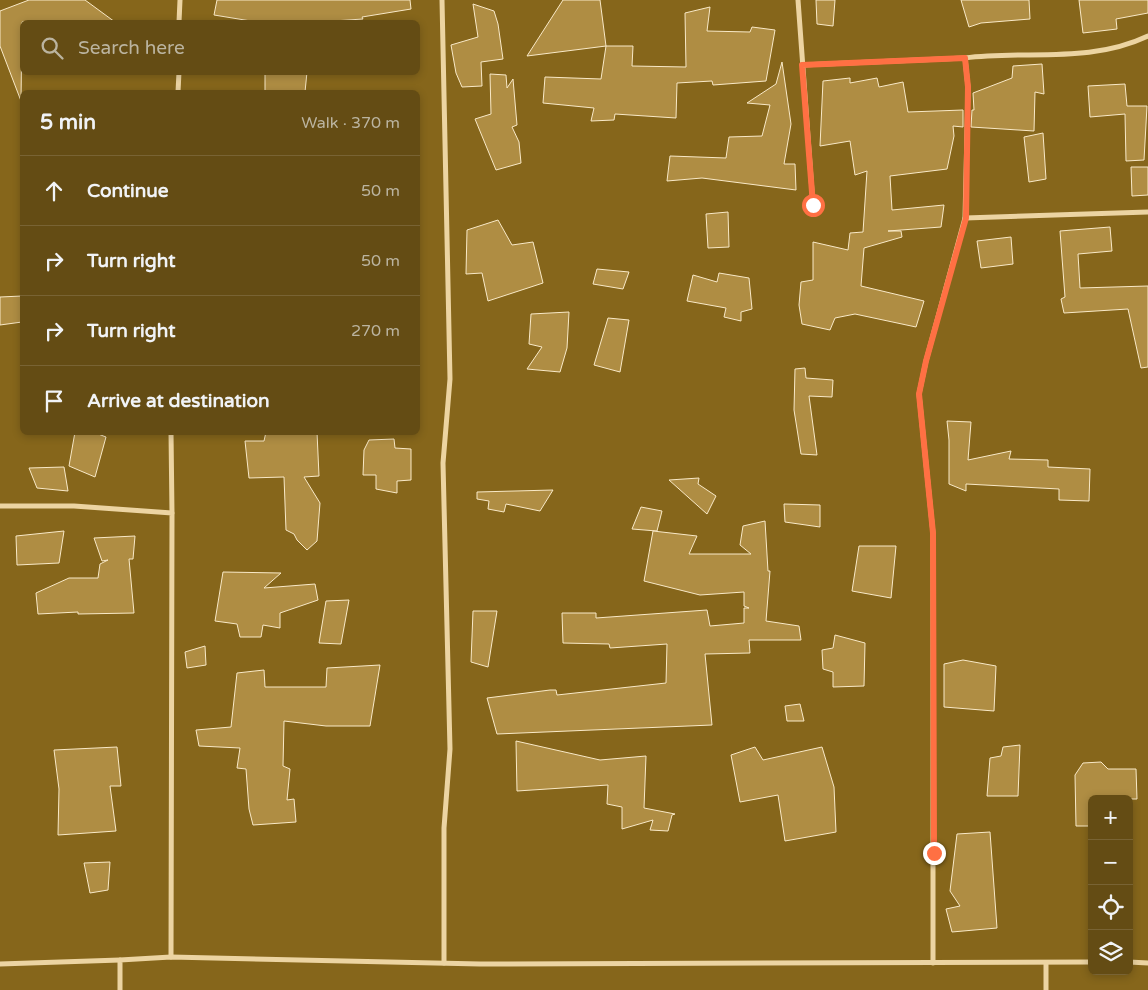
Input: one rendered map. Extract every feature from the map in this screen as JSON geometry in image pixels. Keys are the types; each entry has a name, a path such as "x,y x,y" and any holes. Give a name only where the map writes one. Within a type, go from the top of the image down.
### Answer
{"street":[{"path":"179,20 180,0"},
{"path":"442,0 450,379 443,463 450,749 444,828 444,963"},
{"path":"798,0 813,205"},
{"path":"802,65 965,58 1011,54 1069,55 1100,52 1148,36"},
{"path":"933,964 933,533 919,394 926,361 966,218 968,87 965,58"},
{"path":"178,90 179,75"},
{"path":"966,218 1148,212"},
{"path":"171,435 171,957"},
{"path":"0,506 74,506 172,512"},
{"path":"0,964 171,957 444,963 933,964 1088,962"},
{"path":"120,960 120,990"},
{"path":"1133,962 1148,963"},
{"path":"1046,963 1046,990"}],"building":[{"path":"29,0 85,0 112,20 20,20 20,98 0,46 0,11"},
{"path":"217,0 410,0 411,9 362,17 363,19 348,20 245,20 214,15"},
{"path":"563,0 600,0 606,46 527,56"},
{"path":"816,0 835,0 833,26 817,24"},
{"path":"961,0 1029,0 1030,19 981,23 969,27"},
{"path":"1079,0 1148,0 1148,13 1116,19 1117,29 1083,33"},
{"path":"473,4 494,11 498,24 503,59 481,62 482,86 462,87 456,73 451,45 478,37"},
{"path":"710,7 707,31 750,32 752,27 775,30 766,81 713,85 712,81 677,83 676,118 615,114 614,120 591,121 594,108 543,103 545,77 601,79 606,46 633,46 632,66 686,67 685,13"},
{"path":"782,62 791,124 784,164 795,164 796,190 702,178 667,181 670,156 726,158 729,137 762,136 770,105 747,103 776,84"},
{"path":"1042,64 1044,94 1035,92 1034,131 971,127 972,110 974,110 973,93 1012,78 1013,66"},
{"path":"490,74 506,75 507,88 513,79 517,125 512,127 519,142 521,163 496,170 475,119 491,114"},
{"path":"265,75 307,75 305,90 265,90"},
{"path":"850,78 850,83 877,78 879,87 903,82 908,112 963,110 963,127 953,126 954,136 947,169 890,176 892,210 944,205 941,227 888,231 901,231 902,237 864,248 861,286 924,301 916,327 855,314 835,318 830,330 802,324 799,305 801,282 813,280 813,242 848,250 850,233 863,232 867,171 855,175 850,141 820,146 823,81"},
{"path":"1125,84 1127,106 1147,106 1144,160 1126,161 1125,114 1090,117 1088,86"},
{"path":"1043,133 1046,179 1029,182 1024,137"},
{"path":"1131,167 1148,167 1148,195 1132,196"},
{"path":"728,212 729,247 708,248 706,214"},
{"path":"498,220 512,245 533,242 543,283 488,301 482,273 466,274 467,230"},
{"path":"1110,227 1112,251 1078,254 1080,288 1148,286 1148,367 1141,368 1128,309 1064,313 1061,299 1065,297 1060,231"},
{"path":"1011,237 1013,264 981,268 977,241"},
{"path":"597,269 629,272 623,289 593,284"},
{"path":"719,273 749,278 752,309 741,312 741,321 724,317 726,308 687,301 693,275 717,282"},
{"path":"20,296 20,322 0,325 0,297"},
{"path":"569,312 567,348 560,372 527,369 542,347 529,344 531,314"},
{"path":"608,318 629,320 620,372 594,365"},
{"path":"805,368 806,378 833,380 832,397 809,396 817,455 801,454 794,410 795,369"},
{"path":"947,421 971,422 968,460 1011,451 1009,459 1048,460 1048,467 1090,469 1089,501 1059,500 1059,489 966,484 966,491 949,484"},
{"path":"74,435 101,435 106,437 95,477 69,466"},
{"path":"265,435 317,435 319,476 304,477 320,503 317,541 307,550 294,534 286,530 284,477 249,478 245,441 264,441"},
{"path":"394,439 395,448 411,449 411,480 397,481 397,493 376,489 376,475 363,475 364,450 369,440"},
{"path":"64,467 68,491 37,488 29,468"},
{"path":"699,478 698,484 716,496 707,514 669,480"},
{"path":"553,490 540,511 506,504 504,512 488,509 489,501 477,499 477,492"},
{"path":"784,504 820,505 820,527 785,522"},
{"path":"641,507 662,511 657,531 632,529"},
{"path":"765,521 768,571 770,571 766,621 799,626 801,640 749,640 750,653 705,654 712,725 497,734 487,698 550,690 556,690 557,695 666,683 667,644 610,648 609,644 563,643 562,613 596,613 596,618 707,610 710,626 744,623 744,608 749,608 744,606 744,592 700,595 644,581 653,531 697,536 689,554 751,554 740,545 743,526"},
{"path":"64,531 59,563 17,565 16,536"},
{"path":"135,536 133,559 129,559 134,613 78,614 78,612 38,614 36,593 69,578 98,578 100,564 108,560 102,561 94,538"},
{"path":"859,546 896,546 891,598 852,591"},
{"path":"223,572 281,573 264,588 315,584 318,600 280,613 280,628 263,625 261,637 240,637 237,624 215,621"},
{"path":"349,600 341,644 319,643 326,601"},
{"path":"473,611 497,611 488,667 471,662"},
{"path":"835,635 865,643 864,686 833,687 833,672 823,669 822,650 833,648"},
{"path":"205,646 206,665 187,668 185,652"},
{"path":"963,660 996,666 994,711 944,707 944,664"},
{"path":"380,665 370,726 326,726 284,721 283,766 290,769 287,800 294,799 296,822 253,825 249,809 246,769 237,768 240,748 199,746 196,730 231,727 237,673 264,670 265,687 326,687 327,668"},
{"path":"800,704 804,721 787,721 785,706"},
{"path":"516,741 600,760 646,756 644,808 675,814 672,815 668,831 650,830 653,820 622,829 622,807 607,804 608,785 517,791"},
{"path":"1020,745 1018,796 987,796 990,758 1001,756 1003,747"},
{"path":"117,747 121,786 110,786 116,831 58,835 59,789 54,750"},
{"path":"755,747 763,760 822,747 834,787 836,832 785,841 778,795 740,802 731,755"},
{"path":"1101,762 1108,769 1136,769 1137,799 1133,799 1133,795 1088,795 1088,826 1076,826 1075,775 1083,763"},
{"path":"990,832 997,928 952,932 946,909 960,906 950,891 957,834"},
{"path":"110,862 108,890 90,893 84,863"}],"route":[{"path":"813,205 802,65 965,58 968,87 966,218 926,361 919,394 933,533 934,853"}]}
